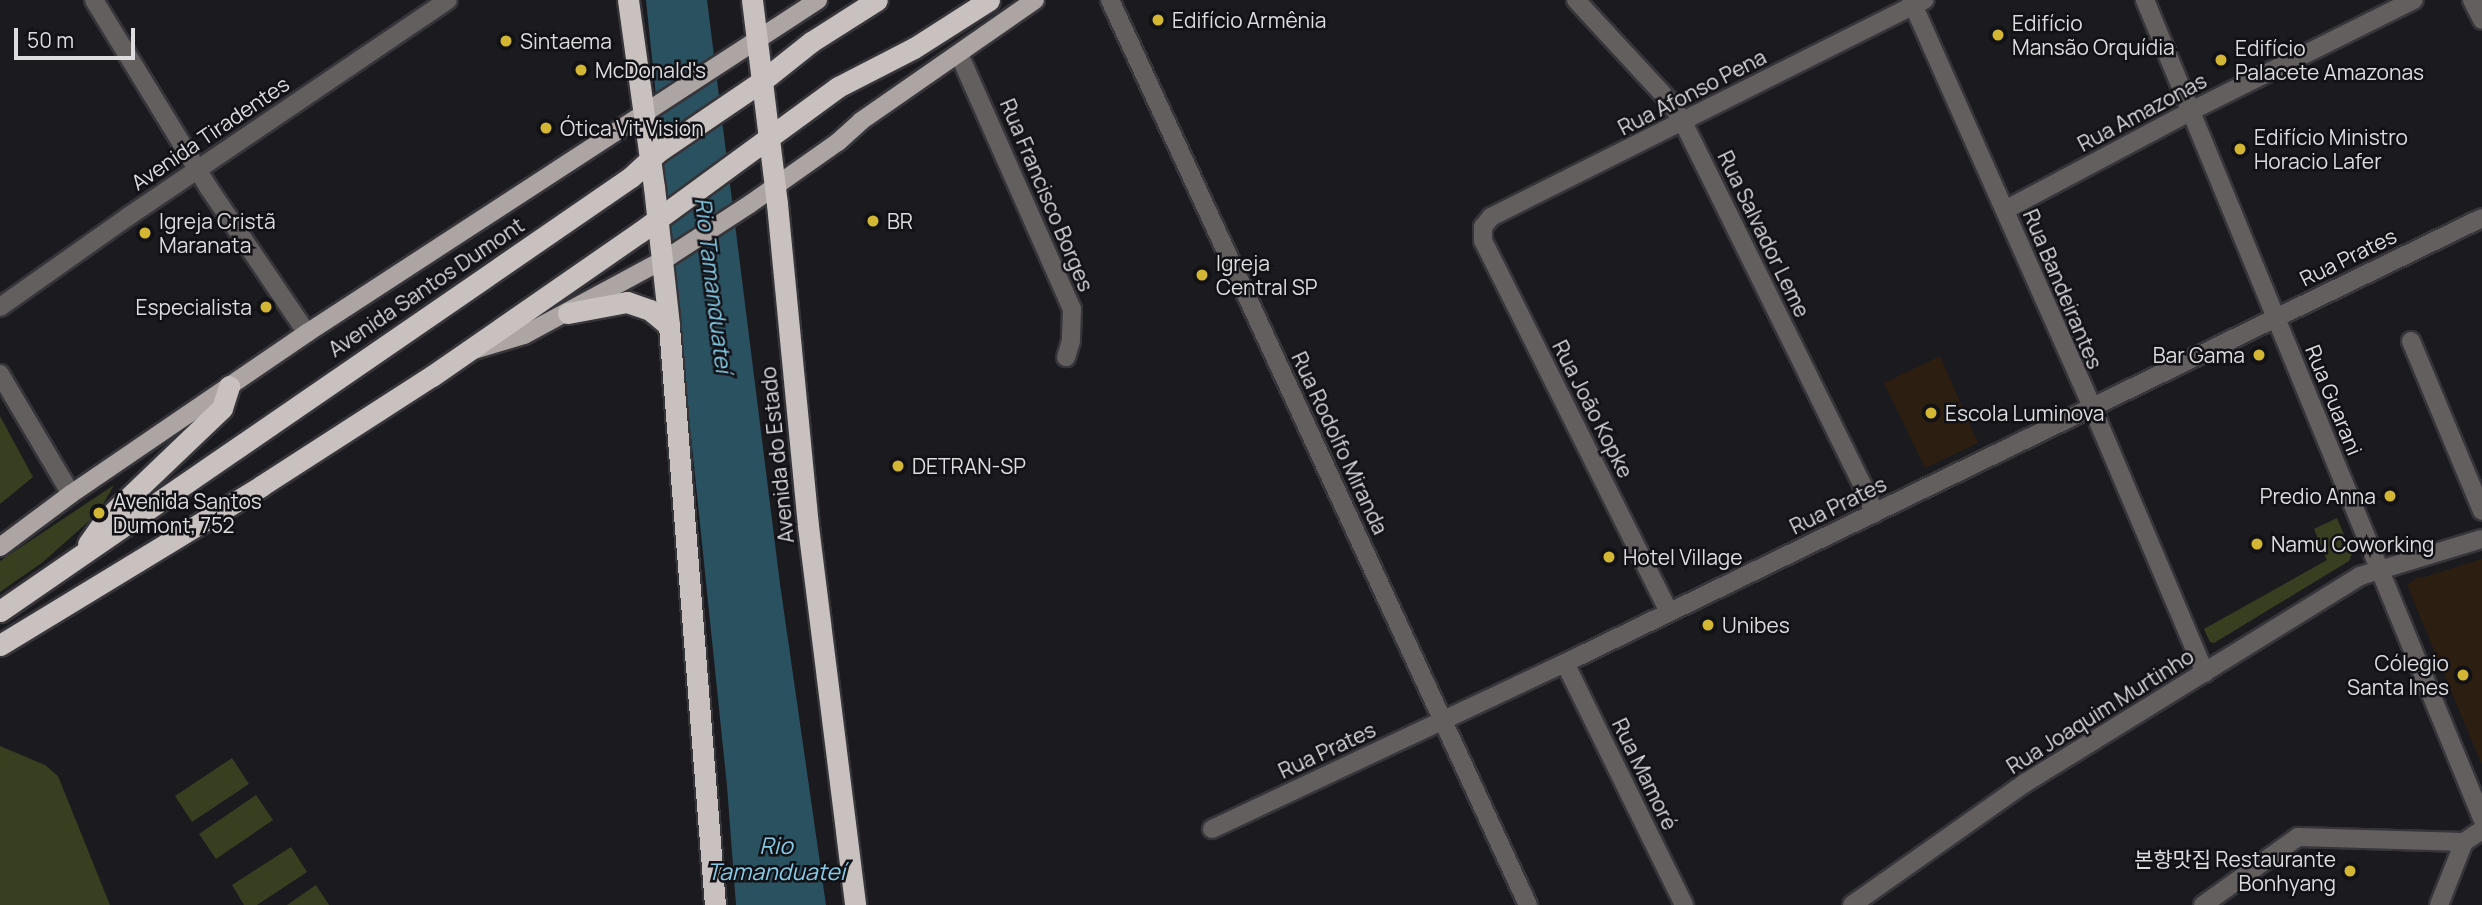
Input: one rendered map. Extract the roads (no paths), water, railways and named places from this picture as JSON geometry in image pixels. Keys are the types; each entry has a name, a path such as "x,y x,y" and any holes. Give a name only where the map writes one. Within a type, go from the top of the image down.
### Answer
{"highway":[{"path":"628,0 650,111 666,259 715,905"},
{"name":"Avenida do Estado","path":"752,0 775,186 808,526 855,905"},
{"name":"Avenida Santos Dumont","path":"0,611 631,177 655,155 762,81 811,43 877,0"},
{"path":"0,645 261,486 467,352 661,217 769,135 838,87 914,48 989,0"},
{"path":"568,313 627,302 650,310 669,326"},
{"path":"80,557 105,520 222,408 228,397 229,386"}],"main road":[{"name":"Avenida Santos Dumont","path":"0,547 71,494 307,333 757,43 793,14 818,0"},
{"path":"467,352 507,342 568,313 666,259 750,204 838,142 861,121 1035,0"}],"street":[{"path":"94,0 198,169 307,333"},
{"name":"Avenida Tiradentes","path":"0,307 448,0"},
{"name":"Rua Rodolfo Miranda","path":"1110,0 1528,905"},
{"name":"Rua Salvador Leme","path":"1576,0 1670,102 1683,121 1867,494 1874,514"},
{"name":"Rua Guarani","path":"2145,0 2482,818"},
{"name":"Rua Amazonas","path":"2005,210 2191,111 2414,0"},
{"path":"2472,0 2482,20"},
{"name":"Rua Afonso Pena","path":"1483,226 1491,217 1917,2"},
{"name":"Rua Bandeirantes","path":"1917,2 2205,673"},
{"name":"Rua Francisco Borges","path":"959,54 1072,309 1071,341 1066,357"},
{"name":"Rua Prates","path":"1212,829 1565,663 2482,218"},
{"name":"Rua João Kopke","path":"1483,226 1483,241 1670,612"},
{"path":"2411,341 2482,511"},
{"path":"0,374 71,494"},
{"name":"Rua Joaquim Murtinho","path":"1852,905 2025,783 2361,576 2482,539"},
{"name":"Rua Mamoré","path":"1565,663 1684,905"},
{"path":"2203,905 2298,837 2464,842 2482,830"},
{"path":"2440,905 2464,842"}],"water":[{"name":"Rio Tamanduateí","path":"646,0 707,0 780,584 826,905 736,905 727,786"}],"place":[{"name":"Edifício Armênia","path":"1158,20"},
{"name":"Edifício Mansão Orquídia","path":"1998,35"},
{"name":"Sintaema","path":"506,41"},
{"name":"Edifício Palacete Amazonas","path":"2221,60"},
{"name":"McDonald's","path":"581,70"},
{"name":"Ótica Vit Vision","path":"546,128"},
{"name":"Edifício Ministro Horacio Lafer","path":"2240,149"},
{"name":"BR","path":"873,221"},
{"name":"Igreja Cristã Maranata","path":"145,233"},
{"name":"Igreja Central SP","path":"1202,275"},
{"name":"Especialista","path":"266,307"},
{"name":"Bar Gama","path":"2259,355"},
{"name":"Escola Luminova","path":"1931,413"},
{"name":"DETRAN-SP","path":"898,466"},
{"name":"Predio Anna","path":"2390,496"},
{"name":"Avenida Santos Dumont, 752","path":"99,513"},
{"name":"Namu Coworking","path":"2257,544"},
{"name":"Hotel Village","path":"1609,557"},
{"name":"Unibes","path":"1708,625"},
{"name":"Cólegio Santa Ines","path":"2463,675"},
{"name":"본향맛집 Restaurante Bonhyang","path":"2350,871"}]}
